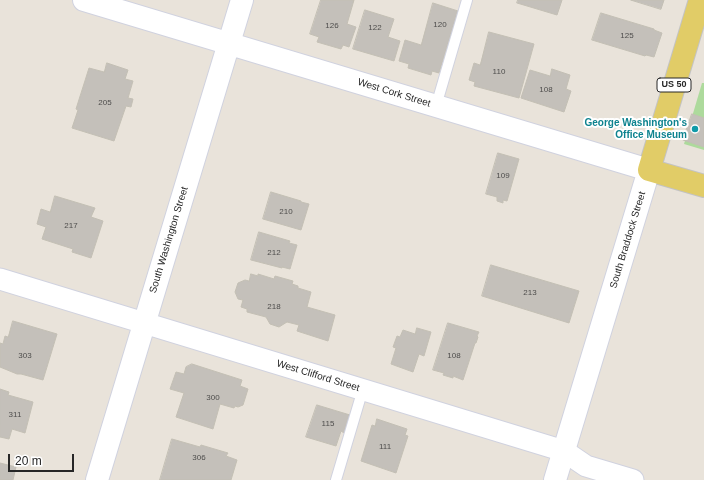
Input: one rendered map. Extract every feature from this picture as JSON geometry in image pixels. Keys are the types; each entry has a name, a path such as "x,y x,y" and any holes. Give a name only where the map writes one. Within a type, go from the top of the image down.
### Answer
{"main road":[{"name":"South Braddock Street","path":"649,170 700,0"},
{"name":"West Cork Street","path":"649,170 704,186"}],"street":[{"name":"West Cork Street","path":"84,0 649,170"},
{"name":"South Washington Street","path":"97,480 242,0"},
{"name":"South Braddock Street","path":"555,480 649,170"},
{"name":"West Clifford Street","path":"0,279 564,451 586,466 633,480"}],"lane":[{"path":"436,106 467,0"},
{"path":"336,480 364,389"}],"green space":[{"path":"702,83 704,83 704,150 684,144"}],"building":[{"path":"321,0 354,0 347,24 356,27 349,47 343,45 341,49 317,42 319,37 310,34"},
{"path":"518,0 562,0 557,15 517,3"},
{"path":"631,0 664,0 661,9"},
{"path":"433,3 458,11 439,73 432,71 431,75 408,68 409,64 399,61 405,40 421,45"},
{"path":"365,10 394,19 388,37 400,41 394,61 353,49"},
{"path":"601,13 654,29 662,33 654,57 645,56 592,40"},
{"path":"489,32 534,44 519,98 474,86 475,82 469,80 474,63 480,65"},
{"path":"107,63 128,70 125,79 133,81 128,98 133,99 131,107 126,106 114,141 72,128 78,110 76,109 89,68 104,72"},
{"path":"552,69 570,75 566,89 571,91 564,112 521,98 530,70 550,76"},
{"name":"George Washington's Office Museum","path":"692,114 704,118 704,147 683,140"},
{"path":"498,153 519,159 507,201 503,200 503,203 497,201 497,197 486,194"},
{"path":"271,192 309,204 301,230 263,219"},
{"path":"55,196 95,208 91,217 103,221 91,258 72,252 73,249 42,239 46,227 37,224 41,209 50,212"},
{"path":"259,232 290,241 289,243 297,245 290,269 251,260"},
{"path":"491,265 579,291 569,323 482,296"},
{"path":"251,274 258,276 258,274 274,279 275,276 293,281 292,284 298,286 298,288 311,292 307,307 335,315 328,341 297,331 299,325 287,322 279,327 270,324 266,317 247,312 247,309 241,307 243,300 238,299 235,292 238,283 245,280 249,281"},
{"path":"13,321 57,334 43,380 17,374 0,367 0,343 3,344 5,336 8,337"},
{"path":"448,323 479,332 463,380 453,376 453,378 443,375 444,373 433,370"},
{"path":"417,328 431,332 424,356 419,354 413,372 391,364 396,348 393,347 397,336 400,337 403,330 415,334"},
{"path":"192,364 242,380 240,386 248,389 243,405 238,407 235,406 234,408 220,404 213,429 176,417 184,393 170,389 176,372 184,374 186,367"},
{"path":"0,389 9,392 8,395 33,402 25,433 12,429 9,439 0,437"},
{"path":"317,405 350,415 344,433 341,431 336,446 306,437"},
{"path":"377,419 407,429 405,435 408,436 396,473 361,461 372,425 375,426"},
{"path":"172,439 200,447 201,445 228,453 226,456 237,460 231,480 160,480"},
{"path":"0,463 16,467 13,480 0,480"}],"place":[{"name":"George Washington's Office Museum","path":"695,129"}]}
